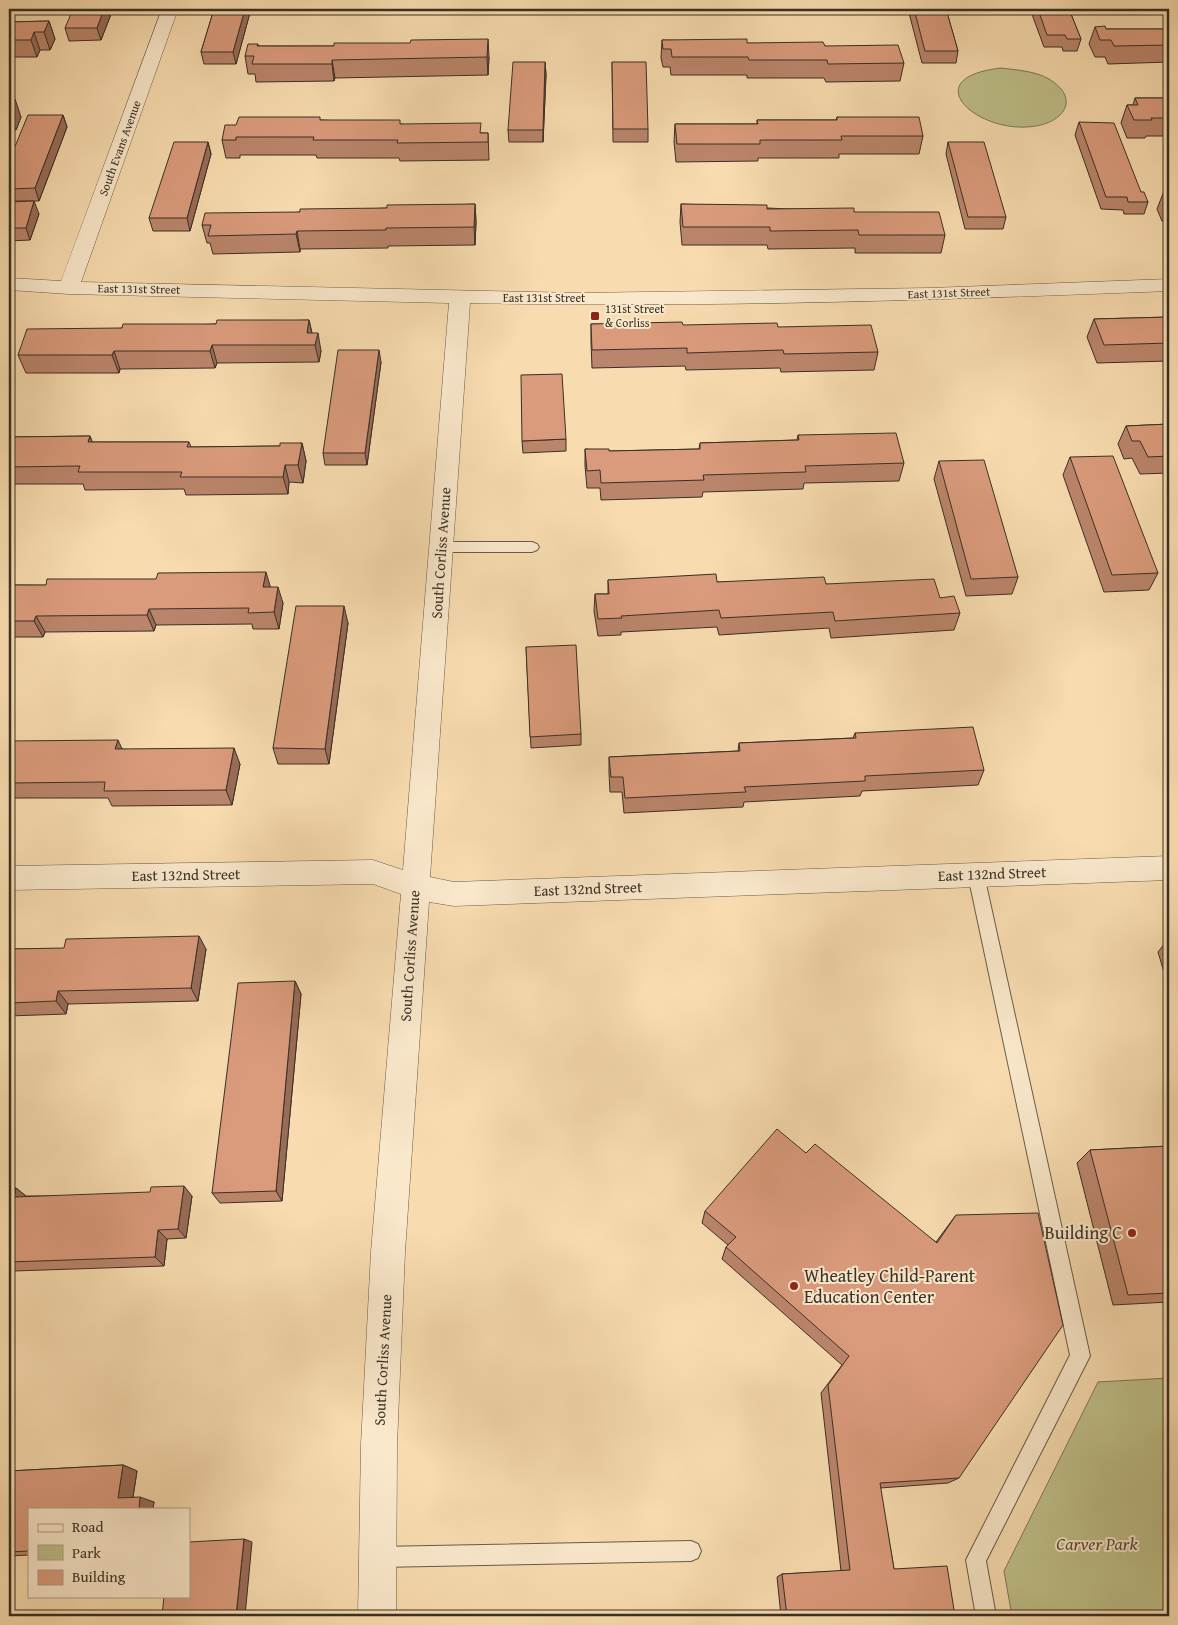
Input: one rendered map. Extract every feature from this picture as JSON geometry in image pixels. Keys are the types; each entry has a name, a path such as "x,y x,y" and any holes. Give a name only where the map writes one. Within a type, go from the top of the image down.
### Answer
{"street":[{"name":"South Evans Avenue","path":"70,288 170,9"},
{"name":"East 131st Street","path":"9,284 70,288 460,297 790,297 1169,285"},
{"name":"South Corliss Avenue","path":"377,1616 378,1445 388,1252 460,297"},
{"name":"East 132nd Street","path":"9,878 373,872 416,887 454,894 1169,868"}],"lane":[{"path":"441,547 532,547"},
{"path":"976,875 1080,1356 976,1560 986,1616"},
{"path":"378,1557 691,1551"}],"green space":[{"path":"1001,68 1038,74 1059,86 1066,101 1065,108 1061,114 1055,119 1036,126 1015,127 994,123 977,115 964,104 958,93 961,83 975,74"},
{"name":"Carver Park","path":"1169,1378 1169,1616 1012,1616 1004,1571 1098,1382"}],"building":[{"path":"73,9 104,9 97,28 65,28"},
{"path":"214,9 245,9 233,52 201,52"},
{"path":"914,9 946,9 958,51 925,51"},
{"path":"1038,9 1069,9 1081,39 1067,39 1065,35 1047,35"},
{"path":"49,21 44,32 34,32 31,40 9,40 9,22"},
{"path":"1105,26 1106,29 1169,29 1169,45 1114,46 1111,40 1100,40 1095,27"},
{"path":"488,39 487,57 332,60 332,64 252,64 254,56 245,56 248,44 258,44 257,46 334,46 334,43 410,43 411,40"},
{"path":"747,39 747,43 823,42 825,46 898,45 904,63 828,64 827,60 749,60 748,57 672,57 671,49 663,49 662,40"},
{"path":"513,62 545,62 543,130 508,130"},
{"path":"612,62 646,62 648,129 613,129"},
{"path":"1135,98 1169,98 1169,118 1134,120 1127,105 1138,105"},
{"path":"9,99 15,99 9,112"},
{"path":"28,115 63,115 35,188 9,189 9,161"},
{"path":"239,117 320,117 320,120 400,120 400,124 481,123 480,133 488,133 488,142 397,143 398,140 313,140 314,137 236,137 236,140 222,140 225,125 236,125"},
{"path":"837,117 919,117 923,136 841,136 842,140 760,140 760,144 677,144 675,124 758,124 757,120 837,120"},
{"path":"1079,122 1114,123 1141,192 1144,192 1148,202 1128,202 1127,197 1106,197"},
{"path":"174,142 208,142 187,218 149,218"},
{"path":"948,142 984,142 1006,217 968,217"},
{"path":"1164,191 1169,191 1169,202"},
{"path":"34,201 26,228 9,228 9,202"},
{"path":"475,204 474,227 297,231 296,234 208,236 211,225 202,225 205,213 300,212 300,209 387,208 387,205"},
{"path":"681,204 767,205 767,209 854,208 854,212 939,212 945,235 859,235 858,230 770,231 770,227 683,227"},
{"path":"1169,317 1169,343 1104,345 1094,319"},
{"path":"217,320 309,320 307,333 318,333 315,345 212,345 210,351 114,351 112,355 18,355 27,329 122,328 123,324 216,324"},
{"path":"682,322 683,325 777,323 778,327 871,325 878,352 784,354 783,350 687,353 687,348 592,350 591,324"},
{"path":"338,350 379,350 365,453 323,453"},
{"path":"562,374 566,439 522,441 521,375"},
{"path":"1169,424 1169,456 1148,457 1140,441 1132,441 1126,426"},
{"path":"896,433 904,463 805,466 806,472 703,475 704,480 601,483 600,470 587,471 585,449 609,449 609,451 700,449 700,443 799,440 798,435"},
{"path":"90,436 88,442 189,442 187,447 280,446 280,443 302,443 298,465 285,465 283,477 180,477 182,472 78,472 80,466 9,467 9,437"},
{"path":"1113,456 1158,573 1112,575 1070,457"},
{"path":"984,460 1018,577 971,579 939,461"},
{"path":"266,572 263,587 278,587 274,612 248,613 249,608 149,609 147,615 36,616 34,621 9,621 9,585 46,585 47,579 156,579 158,573"},
{"path":"716,574 717,582 824,577 826,584 934,579 940,598 954,596 960,613 835,621 833,612 721,618 719,610 598,619 595,594 609,594 608,580"},
{"path":"296,606 344,606 325,749 273,748"},
{"path":"576,645 581,734 530,737 526,647"},
{"path":"973,727 984,770 865,776 865,781 744,787 746,792 625,798 623,777 611,777 609,757 740,751 739,743 856,738 855,733"},
{"path":"118,740 115,749 234,748 226,790 104,791 105,782 9,783 9,741"},
{"path":"199,936 191,988 58,991 56,1001 9,1003 9,949 64,948 66,939"},
{"path":"295,981 276,1191 212,1193 238,983"},
{"path":"777,1129 806,1153 815,1144 937,1243 956,1215 1038,1213 1063,1325 959,1478 880,1483 894,1569 947,1566 955,1616 787,1616 782,1574 850,1570 828,1385 849,1356 726,1247 736,1237 705,1211"},
{"name":"Building C","path":"1169,1146 1169,1293 1128,1295 1090,1150"},
{"path":"184,1186 178,1229 158,1230 155,1257 9,1262 9,1188 16,1188 14,1197 150,1192 151,1187"},
{"path":"123,1465 118,1498 140,1497 139,1508 28,1508 28,1551 9,1552 9,1471"},
{"path":"244,1539 236,1616 162,1616 164,1598 190,1598 190,1542"}],"place":[{"name":"131st Street & Corliss","path":"595,316"},
{"name":"Building C","path":"1132,1233"},
{"name":"Wheatley Child-Parent Education Center","path":"794,1286"}]}
